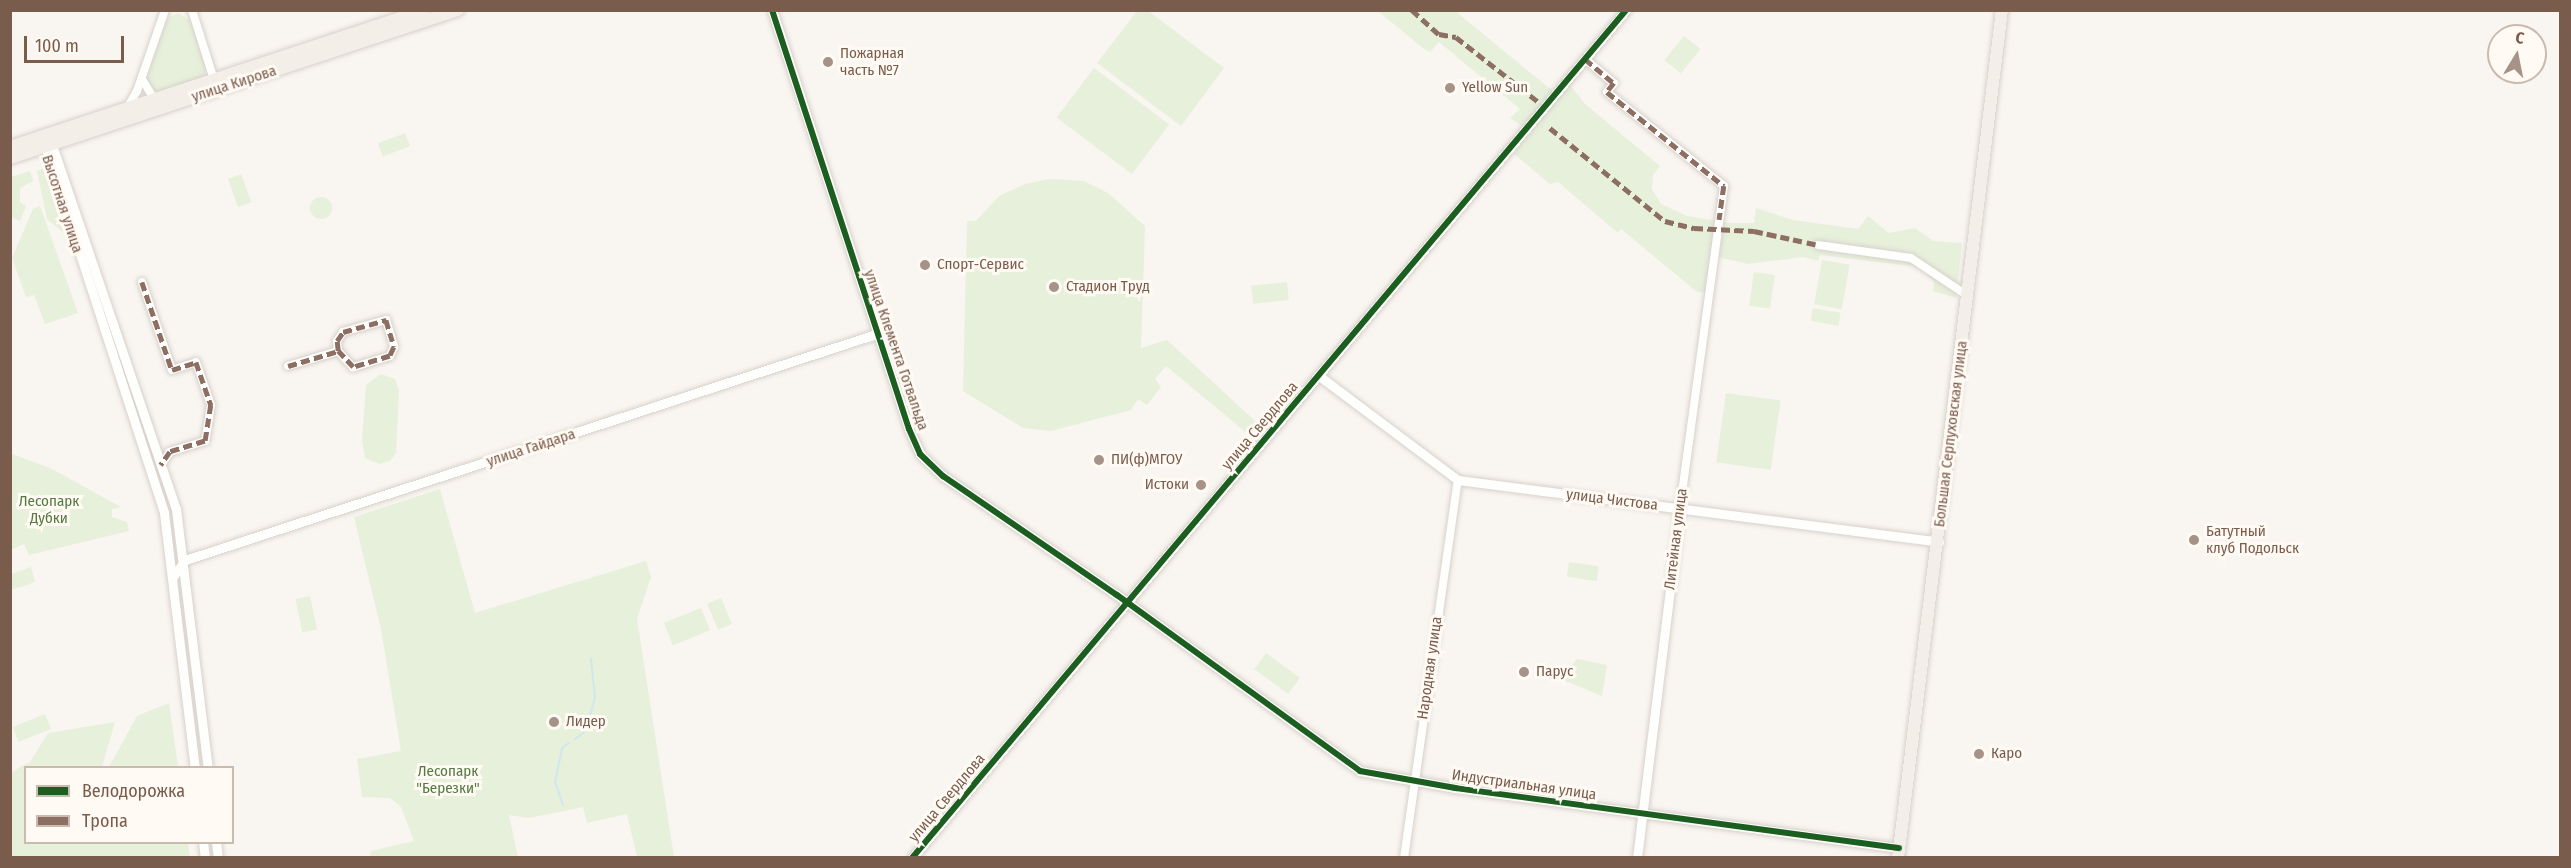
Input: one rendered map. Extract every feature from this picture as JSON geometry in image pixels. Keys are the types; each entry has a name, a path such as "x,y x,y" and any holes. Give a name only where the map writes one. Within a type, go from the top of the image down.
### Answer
{"main road":[{"name":"улица Кирова","path":"10,147 48,142 169,106 215,85 424,10"},
{"name":"улица Кирова","path":"10,158 127,108 215,85 458,10"},
{"name":"Большая Серпуховская улица","path":"1899,853 2002,10"}],"street":[{"path":"127,108 142,77 165,10"},
{"path":"192,10 215,85"},
{"name":"улица Клемента Готвальда","path":"772,10 876,334 920,454 934,469 1126,602"},
{"name":"улица Свердлова","path":"912,858 1623,12"},
{"name":"Литейная улица","path":"1585,59 1614,83 1607,92 1724,186 1680,509 1637,858"},
{"path":"142,77 153,100 169,106"},
{"name":"Высотная улица","path":"48,142 176,509 184,560 207,766"},
{"name":"Высотная улица","path":"48,142 96,308 164,513 195,766"},
{"path":"1818,245 1911,258 1968,296"},
{"path":"142,282 172,370 196,362 211,405 205,441 170,452 161,465"},
{"path":"96,308 106,305"},
{"path":"386,320 394,347 390,356 353,367 338,351 337,341 344,332 386,320"},
{"name":"улица Гайдара","path":"184,560 876,334"},
{"path":"288,366 338,351"},
{"name":"улица Чистова","path":"1318,375 1458,480 1938,542"},
{"path":"140,437 150,434"},
{"name":"Народная улица","path":"1404,858 1458,480"},
{"path":"169,547 184,560 173,577"},
{"name":"Индустриальная улица","path":"1126,602 1359,771 1415,783 1643,813 1899,853"},
{"path":"181,649 194,647"}],"green space":[{"path":"1147,10 1224,68 1181,126 1097,63 1137,11"},
{"path":"1378,11 1455,11 1554,92 1522,126 1510,118 1520,109 1439,42 1430,52 1424,49"},
{"path":"179,13 192,22 206,67 203,78 157,93 150,90 146,78 167,18"},
{"path":"1684,36 1700,49 1681,73 1664,60"},
{"path":"1094,68 1169,125 1132,174 1057,118"},
{"path":"1570,85 1585,104 1660,166 1653,175 1652,189 1661,204 1687,216 1731,223 1754,223 1756,208 1793,220 1858,229 1868,216 1889,233 1915,228 1933,241 1962,243 1956,298 1933,291 1934,281 1918,267 1820,255 1818,261 1803,257 1748,264 1718,257 1712,294 1697,292 1621,229 1618,233 1558,182 1550,184 1513,153"},
{"path":"405,133 410,146 383,156 378,143"},
{"path":"43,169 64,233 47,219 37,171"},
{"path":"30,171 33,181 20,188 20,202 26,206 20,221 11,217 11,177"},
{"path":"241,174 251,202 238,207 228,179"},
{"name":"Стадион Труд","path":"1050,179 1084,181 1108,193 1145,226 1141,348 1167,340 1264,429 1255,440 1166,366 1155,379 1161,387 1147,405 1138,399 1131,410 1051,431 1023,428 963,391 967,221 976,221 999,196 1025,184"},
{"path":"321,197 329,200 332,208 329,216 321,219 313,216 310,208 313,200"},
{"path":"40,206 78,313 45,324 34,295 26,297 12,258 33,209"},
{"path":"1822,260 1850,265 1842,309 1814,304"},
{"path":"1754,272 1775,275 1770,309 1749,306"},
{"path":"1287,282 1289,300 1253,304 1251,286"},
{"path":"1813,308 1841,313 1838,326 1811,321"},
{"path":"381,374 395,379 399,391 396,453 390,461 379,464 365,458 362,441 366,385"},
{"path":"1726,393 1780,401 1771,470 1716,462"},
{"name":"Лесопарк Дубки","path":"10,453 52,469 121,507 112,509 112,517 127,522 129,531 29,555 24,544 11,550"},
{"name":"Лесопарк \"Березки\"","path":"440,489 475,613 646,561 651,577 637,619 674,857 637,857 627,814 587,823 583,807 529,818 509,815 518,857 370,857 371,851 414,841 401,807 390,798 362,797 357,759 401,751 381,629 354,517"},
{"path":"1569,562 1599,566 1597,581 1567,577"},
{"path":"31,567 35,582 11,590 11,574"},
{"path":"310,596 317,629 302,632 295,599"},
{"path":"721,598 732,624 718,630 707,604"},
{"path":"701,608 710,630 673,645 664,623"},
{"path":"1266,653 1300,678 1288,694 1254,669"},
{"path":"1577,659 1607,665 1602,696 1561,679"},
{"path":"169,703 178,766 110,766 137,716"},
{"path":"45,714 51,729 19,742 13,727"},
{"path":"115,722 102,766 24,766 24,844 188,844 190,857 11,857 11,772 30,762 48,733"}],"waterway":[{"path":"575,739 586,731 595,697 591,658"},
{"path":"563,805 555,782 562,748 569,743"}],"marked path":[{"path":"1412,10 1439,34 1456,37 1540,103"},
{"path":"1585,59 1614,83 1607,92 1724,186 1719,220"},
{"path":"1550,128 1665,221 1694,228 1754,231 1818,245"},
{"path":"142,282 172,370 196,362 211,405 205,441 170,452 161,465"},
{"path":"386,320 394,347 390,356 353,367 338,351 337,341 343,332 386,320"},
{"path":"288,366 338,351"}],"cycle path":[{"path":"772,10 909,429 920,454 943,476 1117,595 1360,771 1455,788 1899,848"},
{"path":"912,858 1626,10"}],"place":[{"name":"Пожарная часть №7","path":"828,62"},
{"name":"Yellow Sun","path":"1450,88"},
{"name":"Спорт-Сервис","path":"925,265"},
{"name":"Стадион Труд","path":"1054,287"},
{"name":"ПИ(ф)МГОУ","path":"1099,460"},
{"name":"Истоки","path":"1201,485"},
{"name":"Батутный клуб Подольск","path":"2194,540"},
{"name":"Парус","path":"1524,672"},
{"name":"Лидер","path":"554,722"},
{"name":"Каро","path":"1979,754"}]}
